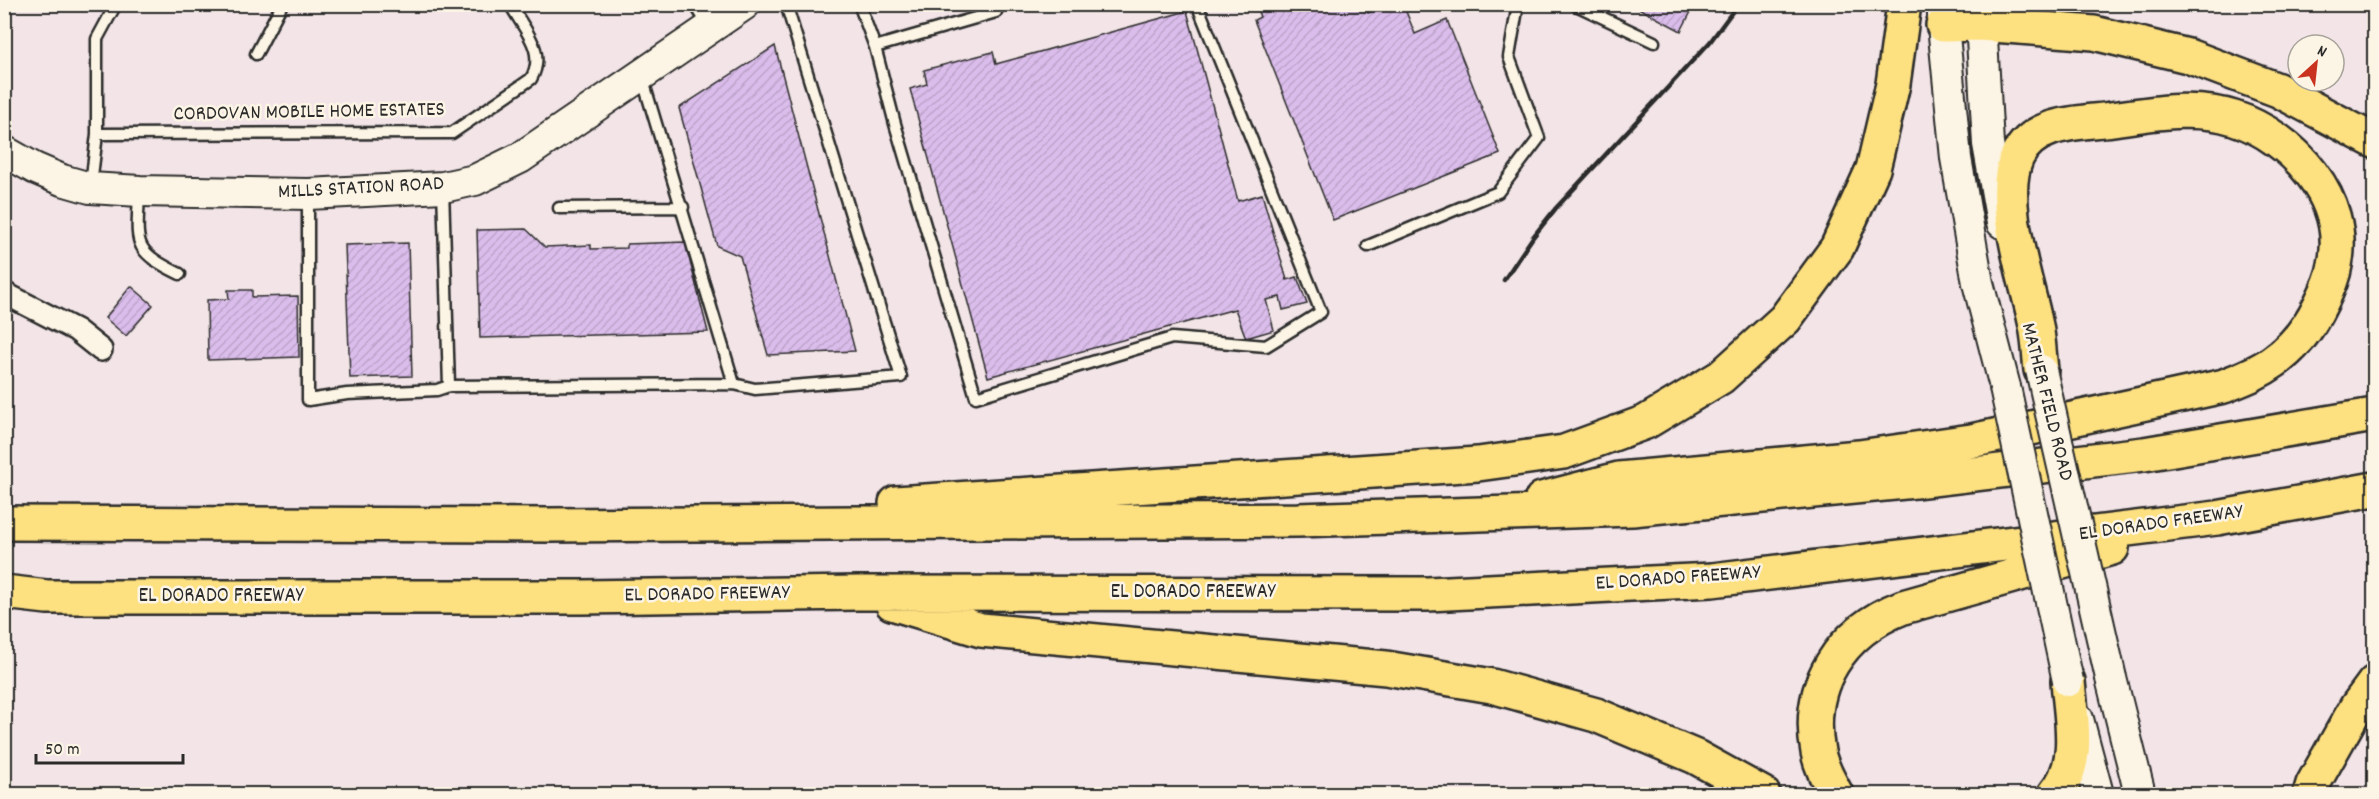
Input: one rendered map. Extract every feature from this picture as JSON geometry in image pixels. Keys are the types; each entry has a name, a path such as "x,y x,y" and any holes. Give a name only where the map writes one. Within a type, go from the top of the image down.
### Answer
{"highway":[{"path":"549,525 1478,464 1564,452 1646,422 1721,377 1785,319 1837,248 1873,169 1893,84 1904,4"},
{"path":"1943,15 1980,14 2094,33 2188,56 2278,90 2374,141"},
{"path":"1480,516 1619,479 1859,457 1971,441 2224,386 2253,375 2275,361 2304,332 2328,289 2336,264 2337,237 2330,206 2316,178 2288,147 2262,130 2234,118 2214,113 2172,111 2069,124 2041,132 2025,142 2016,158 2012,177 2011,206 2036,324 2041,370"},
{"path":"4,523 549,525 1286,520 1480,516 1632,509 1915,481 2144,454 2374,415"},
{"name":"EL DORADO FREEWAY","path":"4,592 47,597 582,597 858,592 1428,594 1712,580 2217,518 2374,489"},
{"path":"1836,795 1818,753 1816,707 1832,663 1848,641 1862,628 1885,614 1903,607 2217,518"},
{"path":"858,592 981,630 1386,668 1492,686 1596,715 1696,757 1763,795"},
{"path":"2055,795 2063,785 2073,755 2068,681"},
{"path":"2310,795 2313,784 2356,706 2374,683"}],"main road":[{"name":"MILLS STATION ROAD","path":"4,151 53,176 90,188 308,194 443,187 475,180 520,158 642,75 702,16 745,4"},
{"name":"MATHER FIELD ROAD","path":"1980,14 1990,155 2011,268 2041,370 2140,795"},
{"name":"MATHER FIELD ROAD","path":"1943,15 1958,170 1978,283 2006,387 2068,681 2098,795"}],"street":[{"path":"4,293 76,330 101,350"}],"lane":[{"path":"90,188 97,134 97,39 116,4"},
{"path":"256,54 282,4"},
{"name":"CORDOVAN MOBILE HOME ESTATES","path":"97,134 453,133 531,79 536,70 538,58 536,48 510,4"},
{"path":"308,194 308,400 347,394 437,390 449,386 734,384 755,389 901,376 786,4"},
{"path":"859,4 876,47 895,124 976,397 1172,338 1266,346 1321,312 1197,4"},
{"path":"876,47 996,12 994,4"},
{"path":"1368,246 1498,192 1539,138 1509,57 1518,4"},
{"path":"1574,4 1654,42"},
{"path":"642,75 734,384"},
{"path":"443,187 449,386"},
{"path":"140,191 138,241 153,260 180,274"},
{"path":"558,208 683,207"}],"building":[{"path":"1255,4 1365,4 1368,13 1390,4 1403,4 1415,34 1447,20 1500,154 1333,220 1254,20 1260,17"},
{"path":"1631,4 1695,4 1681,31"},
{"path":"1187,11 1238,201 1262,194 1287,280 1297,277 1307,304 1283,310 1280,297 1266,300 1274,330 1246,338 1235,309 988,377 910,89 927,84 924,70 993,52 996,64"},
{"path":"775,46 855,351 768,355 740,256 717,246 679,108"},
{"path":"526,229 545,247 591,245 591,249 627,248 627,244 685,242 708,332 480,338 477,230"},
{"path":"408,243 412,376 350,378 345,245"},
{"path":"131,286 153,305 126,336 105,318"},
{"path":"228,290 252,290 252,297 298,296 299,357 208,360 207,300 229,299"}],"railway":[{"path":"1504,280 1556,208 1710,42 1738,4"}]}
